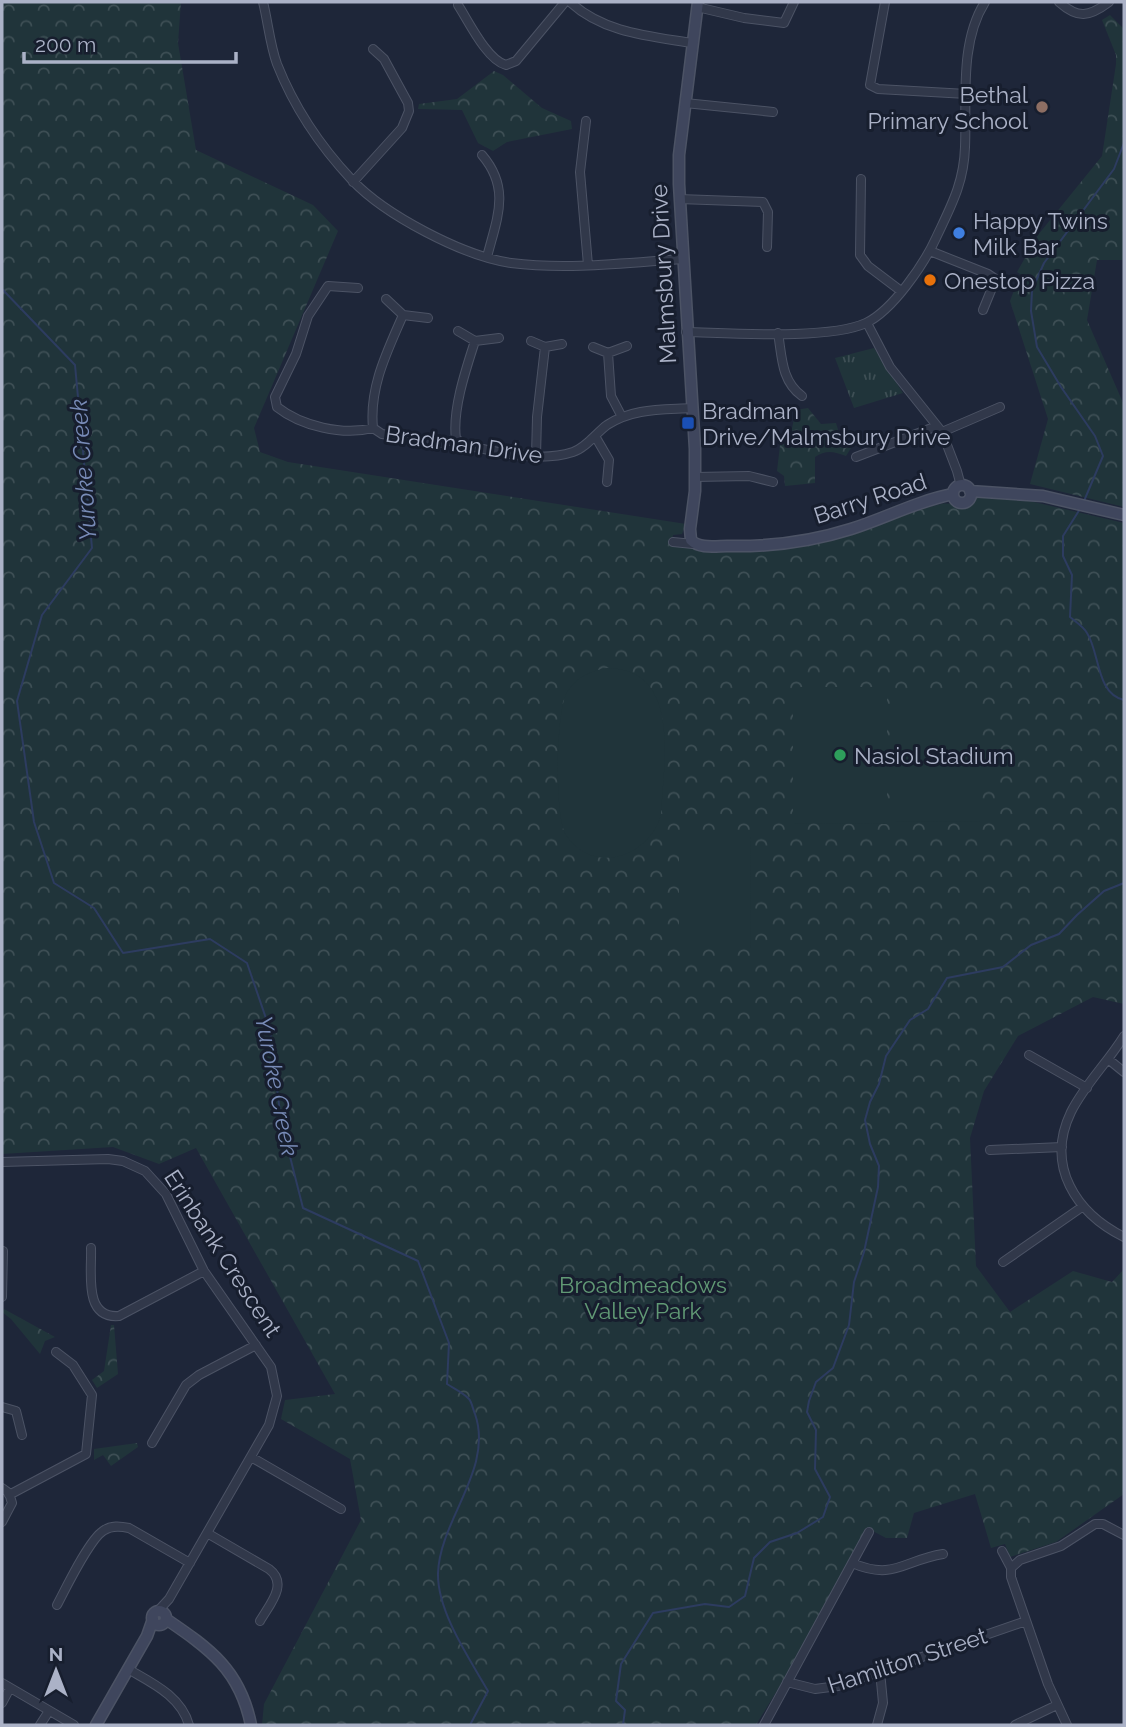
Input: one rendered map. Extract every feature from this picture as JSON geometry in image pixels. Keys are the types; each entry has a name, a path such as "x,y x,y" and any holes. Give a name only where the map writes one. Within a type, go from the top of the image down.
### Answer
{"street":[{"path":"263,2 276,61 296,104 326,149 372,197 427,233 471,253 509,262 544,266 682,259"},
{"path":"458,5 490,55 498,63 506,65 516,61 565,2"},
{"path":"570,2 596,21 624,32 692,44"},
{"path":"698,4 744,18 784,23 794,2"},
{"path":"885,2 870,85 878,89 967,94"},
{"path":"687,332 829,331 867,323 886,309 930,251 961,184 971,33 985,2"},
{"path":"1059,2 1074,13 1085,15 1096,12 1109,2"},
{"name":"Malmsbury Drive","path":"693,544 690,535 695,477 679,199 679,155 698,4"},
{"path":"354,181 402,128 409,111 408,103 384,59 373,49"},
{"path":"685,103 773,111"},
{"path":"586,121 580,172 588,265"},
{"path":"482,155 493,169 499,189 499,207 486,257"},
{"path":"861,179 860,255 868,266 901,291"},
{"path":"679,199 763,202 768,212 768,247"},
{"path":"930,251 988,274 1000,282 992,288 982,310"},
{"name":"Bradman Drive","path":"358,288 327,284 309,316 296,354 275,397 275,404 281,411 306,423 360,432 373,428 382,434 442,443 456,439 465,445 536,456 574,452 604,427 622,417 648,411 692,408"},
{"path":"386,299 403,315 428,318"},
{"path":"373,428 372,401 375,385 403,315"},
{"path":"867,323 890,367 940,429 957,471 961,490"},
{"path":"458,331 475,341 499,338"},
{"path":"778,333 785,376 793,390 802,396"},
{"path":"456,439 464,373 475,341"},
{"path":"531,341 545,347 562,344"},
{"path":"593,347 608,353 627,346"},
{"path":"536,456 537,417 545,347"},
{"path":"608,353 611,396 622,417"},
{"path":"856,457 1000,407"},
{"path":"595,436 610,460 608,482"},
{"path":"695,477 750,476 773,482"},
{"name":"Barry Road","path":"673,542 753,545 819,538 961,490 1020,493 1124,515"},
{"path":"1124,1036 1072,1112 1062,1147 1065,1174 1082,1207 1101,1225 1124,1237"},
{"path":"1029,1055 1087,1088"},
{"path":"1108,1059 1124,1072"},
{"path":"990,1150 1062,1147"},
{"name":"Erinbank Crescent","path":"2,1162 108,1159 123,1161 153,1177 166,1194 204,1271 271,1367 277,1396 269,1425 160,1619 147,1636 96,1725"},
{"path":"1003,1262 1082,1207"},
{"path":"91,1248 93,1298 97,1310 107,1316 119,1317 204,1271"},
{"path":"2,1297 3,1251"},
{"path":"152,1443 186,1385 199,1375 256,1345"},
{"path":"9,1495 86,1454 92,1395 73,1365 56,1352"},
{"path":"2,1407 16,1411 22,1436"},
{"path":"251,1457 341,1508"},
{"path":"2,1488 12,1503 2,1522"},
{"path":"1011,1568 1020,1560 1061,1546 1095,1524 1103,1524 1124,1535"},
{"path":"57,1605 94,1540 108,1528 129,1528 190,1563"},
{"path":"764,1725 869,1532"},
{"path":"207,1533 277,1576 278,1587 260,1621"},
{"path":"1002,1551 1011,1568 1011,1577 1026,1621 1067,1725"},
{"path":"852,1563 883,1572 943,1554"},
{"path":"160,1619 212,1651 230,1672 242,1693 251,1725"},
{"name":"Hamilton Street","path":"788,1682 804,1688 827,1688 1026,1621"},
{"path":"128,1669 172,1698 184,1713 189,1725"},
{"path":"877,1725 883,1703 880,1671"},
{"path":"2,1683 74,1725"},
{"path":"2,1703 10,1688"},
{"path":"1015,1725 1057,1705"},
{"path":"40,1725 49,1711"}],"green space":[{"name":"Broadmeadows Valley Park","path":"2,2 181,2 178,43 196,150 313,205 338,231 254,428 260,452 288,462 686,524 682,534 673,535 672,546 719,550 813,544 859,533 931,507 944,504 967,505 974,498 1017,498 1124,523 1124,1004 1093,997 1018,1036 984,1091 970,1138 976,1266 1010,1312 1073,1271 1112,1282 1124,1269 1124,1494 1056,1542 1010,1557 1005,1544 991,1548 975,1494 914,1513 907,1538 886,1538 867,1528 798,1656 756,1725 262,1725 264,1704 361,1520 350,1459 281,1419 285,1400 335,1394 196,1148 159,1164 113,1147 2,1154"},
{"path":"1110,15 1124,29 1124,260 1097,260 1087,320 1124,405 1124,507 1030,484 1048,419 1010,301 1020,274 1017,272 1038,235 1102,156 1116,64 1116,55 1102,20"},
{"path":"494,71 503,75 542,108 571,121 572,129 507,142 493,151 478,143 462,110 418,109 419,104 457,99"},
{"path":"874,348 903,393 854,408 835,358"},
{"path":"808,408 821,424 836,423 842,443 851,448 846,456 827,452 815,457 815,483 785,486 784,476 777,471 781,437 790,437 796,410"},
{"path":"607,668 631,673 648,684 658,702 665,747 661,815 655,830 633,851 605,858 577,848 566,835 560,807 558,764 563,703 567,692 584,676"},
{"name":"Nasiol Stadium","path":"793,687 887,687 887,824 793,823"},
{"path":"894,689 980,689 980,822 894,821"},
{"path":"679,837 750,837 751,948 679,948"},
{"path":"4,1309 55,1337 45,1341 40,1354 2,1312"},
{"path":"111,1325 114,1325 118,1374 97,1388 92,1380 104,1371"},
{"path":"137,1443 138,1447 111,1466 103,1455 94,1460 94,1449"}],"waterway":[{"path":"1084,501 1103,456 1095,436 1037,347 1031,311 1032,290 1044,263 1114,169 1124,143"},
{"name":"Yuroke Creek","path":"2,289 75,365 92,548 42,615 17,701 34,822 54,883 94,908 123,953 210,939 247,963 270,1030 281,1121 303,1208 418,1261 449,1343 447,1384 470,1400 479,1434 478,1454 447,1533 438,1573 439,1588 448,1618 488,1691 470,1725"},
{"path":"1080,509 1063,536 1063,556 1072,575 1070,617 1087,633 1108,690 1124,700"},
{"path":"623,1725 625,1710 616,1701 621,1664 653,1613 705,1604 729,1607 745,1596 754,1558 770,1542 797,1533 823,1517 830,1497 815,1469 816,1430 807,1412 816,1382 833,1368 849,1325 854,1282 864,1252 878,1187 879,1166 870,1144 865,1120 886,1056 910,1020 928,1009 947,978 1003,967 1031,945 1059,934 1104,891 1124,883"}],"place":[{"name":"Bethal Primary School","path":"1042,107"},
{"name":"Happy Twins Milk Bar","path":"959,233"},
{"name":"Onestop Pizza","path":"930,280"},
{"name":"Bradman Drive/Malmsbury Drive","path":"688,423"},
{"name":"Nasiol Stadium","path":"840,755"}]}
